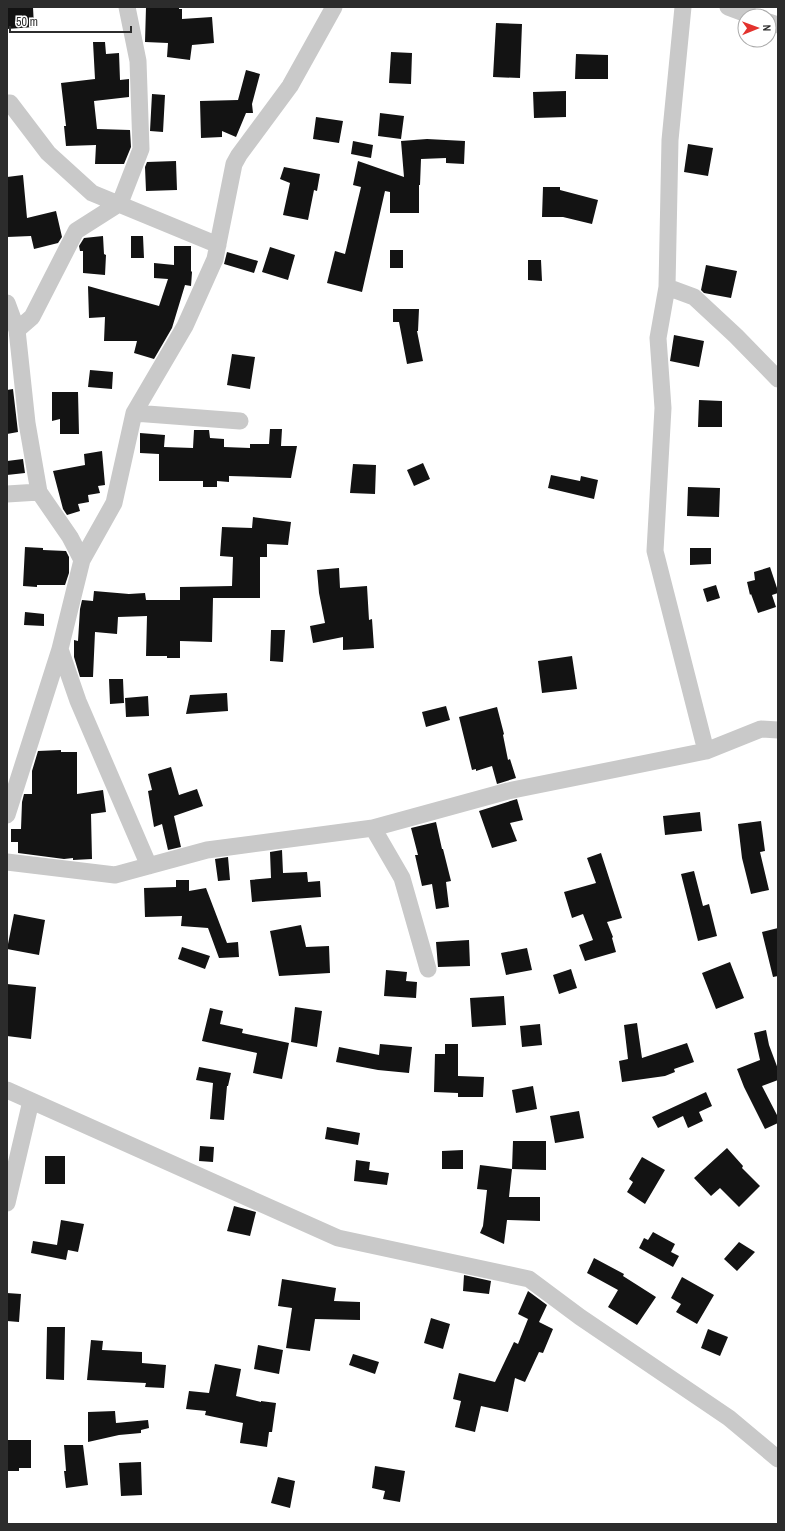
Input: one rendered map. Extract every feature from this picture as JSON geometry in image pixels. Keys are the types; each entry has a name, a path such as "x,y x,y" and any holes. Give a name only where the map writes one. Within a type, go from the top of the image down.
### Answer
{"street":[{"path":"16,330 32,317 76,232 120,204 141,149 138,61 126,7"},
{"path":"7,815 60,649 82,560 114,503 134,413 185,326 215,259 234,164 290,86 334,7"},
{"path":"683,7 670,140 667,287 658,338 663,408 654,552 706,751"},
{"path":"7,103 10,103 48,153 92,193 218,245"},
{"path":"667,287 694,297 736,336 778,379"},
{"path":"7,303 16,330 27,423 39,492 70,536 82,560"},
{"path":"134,413 240,421"},
{"path":"7,494 39,492"},
{"path":"60,649 78,701 149,866"},
{"path":"7,862 115,875 207,850 372,828 508,791 706,751 761,729 778,730"},
{"path":"372,828 402,878 428,969"},
{"path":"7,1090 338,1238 529,1279 580,1317 729,1418 778,1459"},
{"path":"7,1203 31,1101"}],"building":[{"path":"7,7 33,7 34,27 7,29"},
{"path":"146,7 179,7 179,9 182,9 182,19 212,17 214,43 192,45 190,60 167,57 168,43 145,42"},
{"path":"496,23 522,24 520,78 493,77"},
{"path":"93,42 105,42 106,54 119,53 120,80 129,79 129,97 94,101 97,129 130,130 131,147 124,164 95,164 96,145 66,146 64,126 66,126 61,83 95,79"},
{"path":"391,52 412,53 411,84 389,83"},
{"path":"576,54 608,55 608,79 575,79"},
{"path":"246,70 260,74 252,104 253,113 246,113 236,137 222,131 222,137 201,138 200,101 238,100"},
{"path":"566,91 566,117 534,118 533,92"},
{"path":"152,94 165,95 163,132 150,131"},
{"path":"380,113 404,116 401,139 378,136"},
{"path":"316,117 343,121 339,143 313,139"},
{"path":"427,139 465,141 464,164 446,163 446,158 421,159 419,213 390,213 390,192 385,191 362,292 327,283 335,251 345,254 361,187 353,185 358,161 404,177 401,141"},
{"path":"353,141 373,145 371,158 351,154"},
{"path":"688,144 713,148 708,176 684,172"},
{"path":"176,161 177,190 146,191 145,167 147,162"},
{"path":"284,167 320,174 317,191 314,190 308,220 283,215 290,183 280,179"},
{"path":"23,175 27,218 56,211 62,237 58,243 34,249 31,236 7,237 7,177"},
{"path":"543,187 560,187 560,190 598,200 592,224 563,217 542,217"},
{"path":"103,236 104,254 106,255 105,275 83,273 83,251 80,251 79,246 84,238"},
{"path":"131,236 143,236 144,258 131,258"},
{"path":"174,246 191,246 191,286 185,285 172,328 154,359 134,353 137,341 104,341 105,317 89,318 88,286 159,306 168,279 154,278 154,263 174,265"},
{"path":"270,247 295,255 288,280 262,272"},
{"path":"390,250 403,250 403,268 390,268"},
{"path":"227,252 258,261 254,273 224,264"},
{"path":"528,260 541,260 542,281 528,280"},
{"path":"706,265 737,271 731,298 704,293 701,290"},
{"path":"393,309 419,309 417,331 423,361 407,364 399,322 393,322"},
{"path":"674,335 704,341 699,367 670,361"},
{"path":"232,354 255,357 250,389 227,385"},
{"path":"90,370 113,372 112,389 88,387"},
{"path":"13,389 18,432 7,434 7,390"},
{"path":"52,392 78,392 79,434 60,434 60,419 52,421"},
{"path":"699,400 722,401 722,427 698,427"},
{"path":"270,429 282,429 281,446 297,446 291,478 229,476 229,482 217,481 217,487 203,487 203,481 159,481 159,454 140,453 140,433 165,435 164,447 193,448 194,430 209,430 210,438 224,439 224,447 250,448 250,444 269,444"},
{"path":"102,451 105,485 98,486 100,493 88,495 89,502 78,504 80,511 67,515 63,509 53,471 85,465 84,454"},
{"path":"23,459 25,473 7,475 7,461"},
{"path":"423,463 430,479 414,486 407,470"},
{"path":"353,464 376,465 375,494 350,493"},
{"path":"551,475 580,481 581,476 598,480 594,499 548,488"},
{"path":"688,487 720,488 719,517 687,516"},
{"path":"253,517 291,522 288,545 267,544 267,557 260,557 260,598 213,598 212,642 180,641 180,658 167,658 167,656 146,656 147,616 118,617 117,634 95,632 93,677 80,677 74,657 74,640 78,641 82,600 93,601 94,591 129,594 145,593 146,600 180,600 180,587 232,586 233,557 220,556 222,527 252,528"},
{"path":"25,547 43,548 43,550 66,551 69,557 69,573 65,585 37,585 37,587 23,586"},
{"path":"690,548 711,548 711,564 690,565"},
{"path":"770,567 778,591 778,593 772,595 776,607 758,613 751,594 750,595 747,582 755,580 754,572"},
{"path":"339,568 340,588 367,586 369,620 372,619 374,648 343,650 343,637 313,643 310,626 325,623 319,593 317,570"},
{"path":"716,585 720,598 707,602 703,589"},
{"path":"25,612 44,614 44,626 24,625"},
{"path":"271,630 285,630 283,662 270,661"},
{"path":"572,656 577,689 542,693 538,661"},
{"path":"109,679 123,679 124,703 110,704"},
{"path":"227,693 228,711 186,714 190,695"},
{"path":"148,696 149,716 126,717 125,698"},
{"path":"446,706 450,720 426,727 422,712"},
{"path":"497,707 504,734 508,760 510,759 516,778 497,784 492,766 476,771 476,769 472,770 459,717"},
{"path":"61,750 61,752 77,752 77,794 103,790 106,812 91,814 92,859 73,860 73,858 64,859 18,853 18,842 11,842 11,829 21,829 22,802 24,794 32,794 32,771 38,751"},
{"path":"171,767 179,795 197,789 203,806 174,816 181,847 168,850 162,824 154,827 148,791 152,790 148,774"},
{"path":"517,799 523,820 510,823 517,841 492,848 479,811"},
{"path":"700,812 702,831 665,835 663,816"},
{"path":"761,821 765,851 760,852 769,890 751,894 742,858 738,824"},
{"path":"436,822 451,881 446,882 449,907 436,909 432,884 422,886 415,855 418,855 411,828"},
{"path":"282,850 283,873 307,872 308,882 320,881 321,897 252,902 250,880 271,878 270,852"},
{"path":"601,853 622,918 607,922 613,937 616,952 585,961 579,945 593,940 583,914 572,918 564,892 596,883 587,858"},
{"path":"228,857 230,880 218,881 215,859"},
{"path":"694,871 703,906 709,904 717,936 698,941 681,874"},
{"path":"176,880 189,880 189,891 206,888 227,943 238,942 239,957 219,958 208,928 181,926 182,916 145,917 144,888 176,887"},
{"path":"14,914 45,920 39,955 7,949"},
{"path":"301,925 306,947 329,946 330,973 279,976 270,931"},
{"path":"778,928 778,976 773,977 762,932"},
{"path":"469,940 470,966 438,967 436,942"},
{"path":"182,947 210,956 205,969 178,959"},
{"path":"527,948 532,970 506,975 501,953"},
{"path":"730,962 744,998 716,1009 702,973"},
{"path":"571,969 577,988 559,994 553,975"},
{"path":"386,970 407,972 406,981 417,982 416,998 384,996"},
{"path":"7,984 36,987 31,1039 7,1036"},
{"path":"504,996 506,1025 472,1027 470,998"},
{"path":"295,1007 322,1011 317,1047 291,1042"},
{"path":"210,1008 223,1011 220,1024 243,1029 242,1033 289,1043 282,1079 253,1073 257,1053 202,1041"},
{"path":"637,1023 642,1058 687,1043 694,1062 674,1069 675,1072 665,1076 622,1082 619,1061 628,1059 624,1025"},
{"path":"540,1024 542,1045 522,1047 520,1026"},
{"path":"766,1030 769,1045 778,1069 778,1080 762,1086 778,1117 778,1123 765,1129 744,1087 737,1069 760,1060 754,1033"},
{"path":"380,1044 412,1047 409,1073 378,1070 336,1062 339,1047 379,1055"},
{"path":"445,1044 458,1044 458,1076 484,1077 483,1097 458,1097 458,1093 434,1092 435,1054 445,1054"},
{"path":"199,1067 231,1073 227,1086 224,1120 210,1119 213,1083 196,1080"},
{"path":"533,1086 537,1109 516,1113 512,1090"},
{"path":"706,1092 712,1106 699,1112 703,1121 688,1128 683,1116 658,1128 652,1117"},
{"path":"579,1111 584,1138 555,1143 550,1116"},
{"path":"327,1127 360,1133 358,1145 325,1139"},
{"path":"513,1141 546,1141 546,1170 512,1169"},
{"path":"200,1146 214,1147 213,1162 199,1161"},
{"path":"727,1148 743,1166 742,1168 760,1186 739,1207 720,1188 711,1196 694,1178"},
{"path":"463,1150 463,1169 442,1169 442,1151"},
{"path":"45,1156 65,1156 65,1184 45,1184"},
{"path":"642,1157 665,1170 645,1204 627,1192 633,1182 629,1179"},
{"path":"356,1160 370,1162 369,1170 389,1173 387,1185 354,1181"},
{"path":"480,1165 512,1169 509,1197 540,1197 540,1221 507,1220 504,1244 480,1233 483,1226 487,1190 477,1189"},
{"path":"234,1206 256,1212 250,1236 227,1231"},
{"path":"61,1220 84,1224 78,1252 68,1250 66,1260 31,1253 33,1241 57,1245"},
{"path":"653,1232 675,1244 671,1252 679,1256 673,1267 639,1248 644,1238 648,1240"},
{"path":"739,1242 755,1252 737,1271 724,1259"},
{"path":"594,1258 624,1274 623,1276 656,1297 637,1325 608,1307 618,1290 587,1273"},
{"path":"464,1275 491,1281 489,1294 463,1291"},
{"path":"682,1277 714,1295 697,1324 676,1312 681,1304 671,1298"},
{"path":"282,1279 336,1288 334,1301 360,1302 360,1320 315,1319 310,1351 286,1348 292,1308 278,1306"},
{"path":"528,1291 547,1305 539,1322 553,1329 543,1353 539,1352 525,1382 515,1378 508,1412 481,1406 475,1432 455,1427 461,1401 453,1399 459,1373 495,1382 514,1342 518,1344 528,1319 518,1314"},
{"path":"7,1293 21,1294 19,1322 7,1321"},
{"path":"431,1318 450,1324 443,1349 424,1343"},
{"path":"47,1327 65,1327 64,1380 46,1379"},
{"path":"708,1329 728,1337 720,1356 701,1348"},
{"path":"91,1340 103,1341 102,1350 142,1352 142,1363 166,1365 164,1388 145,1387 146,1383 87,1380"},
{"path":"258,1345 283,1350 279,1374 254,1369"},
{"path":"353,1354 379,1362 375,1374 349,1365"},
{"path":"215,1364 241,1369 236,1396 261,1402 276,1403 272,1432 269,1432 267,1447 240,1443 243,1423 205,1415 206,1411 186,1409 189,1391 209,1393"},
{"path":"115,1411 116,1423 148,1420 149,1428 141,1430 141,1433 119,1435 88,1442 88,1412"},
{"path":"7,1440 31,1440 31,1468 19,1468 19,1471 7,1471"},
{"path":"64,1445 83,1445 88,1485 66,1488 64,1471 66,1471"},
{"path":"141,1462 142,1495 121,1496 119,1463"},
{"path":"375,1466 405,1471 400,1502 383,1499 385,1491 372,1488"},
{"path":"278,1477 295,1481 290,1508 271,1503"}]}
